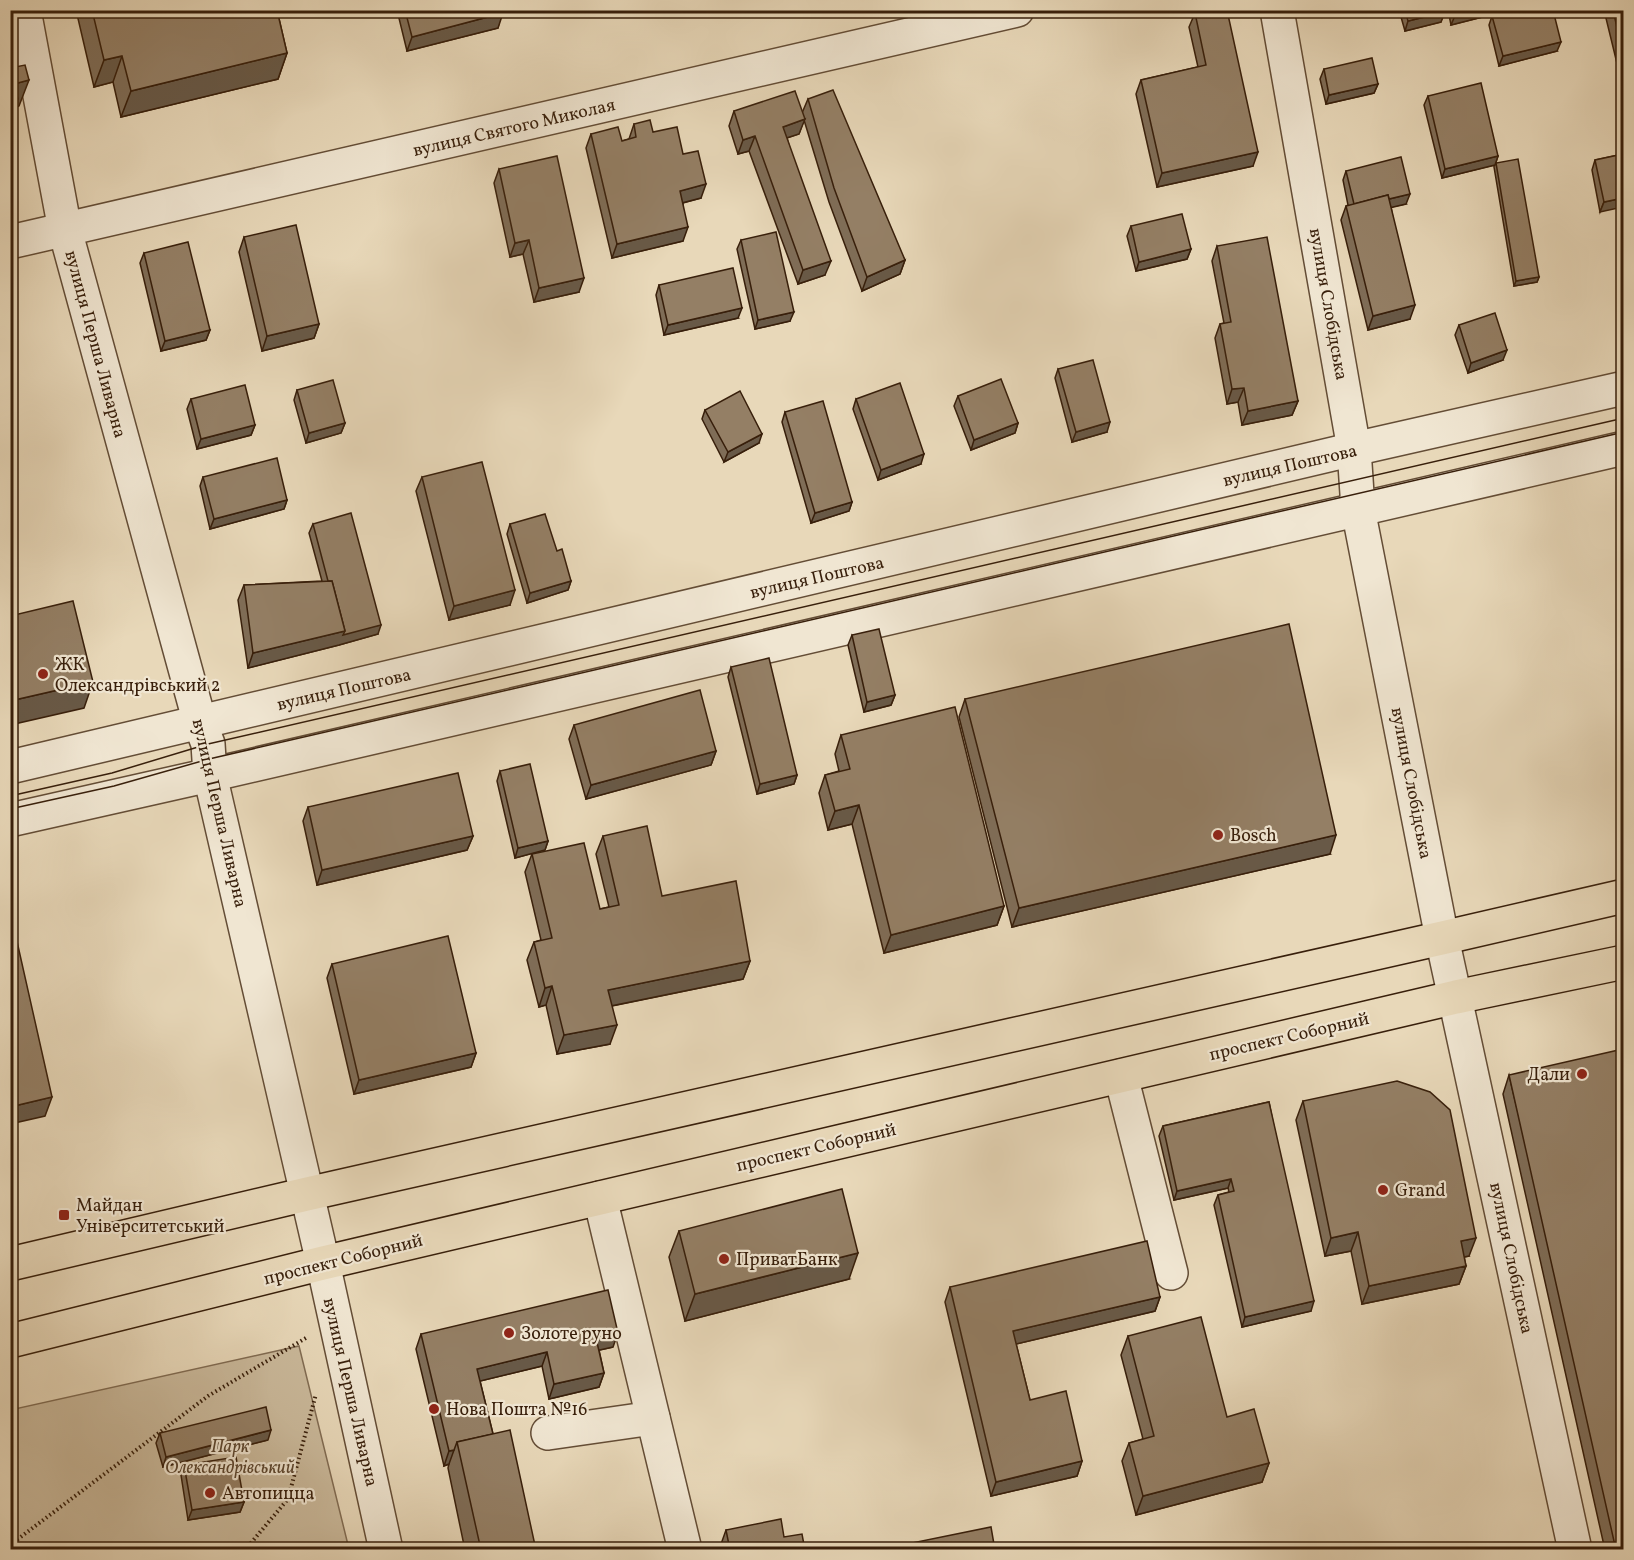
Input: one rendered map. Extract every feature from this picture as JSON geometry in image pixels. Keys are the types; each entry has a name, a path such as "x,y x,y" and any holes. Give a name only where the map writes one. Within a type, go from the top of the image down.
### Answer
{"main road":[{"path":"10,1264 307,1194 1623,896"},
{"name":"проспект Соборний","path":"10,1341 323,1263 1456,997 1623,962"}],"street":[{"name":"вулиця Перша Ливарна","path":"24,10 65,230 200,723 208,744 210,775 323,1263 386,1550"},
{"name":"вулиця Святого Миколая","path":"10,242 1017,10"},
{"name":"вулиця Слобідська","path":"1277,10 1354,449 1358,509 1442,938 1575,1550"},
{"name":"вулиця Поштова","path":"10,767 1354,449 1623,388"},
{"path":"10,820 1623,448"},
{"path":"1120,1076 1171,1273"},
{"path":"600,1198 685,1550"},
{"path":"548,1433 653,1418"}],"path":[{"path":"10,1545 208,1396 335,1321"},
{"path":"245,1550 288,1499 318,1388"}],"green space":[{"name":"Парк Олександрівський","path":"299,1346 349,1549 11,1549 10,1410"}],"building":[{"path":"92,10 277,10 287,53 131,91 122,56 104,60"},
{"path":"405,10 502,10 503,13 412,37"},
{"path":"1204,10 1227,10 1258,152 1162,173 1141,80 1206,65 1195,13"},
{"path":"1405,10 1444,10 1445,12 1408,21"},
{"path":"1513,10 1553,10 1561,42 1503,56 1492,16"},
{"path":"1613,10 1623,10 1623,54"},
{"path":"1372,58 1378,84 1329,95 1324,69"},
{"path":"25,65 29,80 14,84 18,99 10,101 10,68"},
{"path":"1481,83 1498,156 1445,169 1428,96"},
{"path":"833,90 905,260 867,277 834,188 808,99"},
{"path":"795,91 805,119 783,127 831,261 803,270 755,136 743,140 734,111"},
{"path":"650,120 653,132 677,127 683,154 698,151 706,184 680,191 688,227 617,244 591,134 618,127 622,141 636,137 634,124"},
{"path":"1623,154 1623,198 1604,202 1595,160"},
{"path":"557,156 584,278 539,288 529,240 515,243 499,169"},
{"path":"1401,157 1410,194 1389,199 1388,195 1354,204 1346,171"},
{"path":"1518,159 1539,277 1516,281 1496,163"},
{"path":"1388,195 1415,305 1373,316 1346,206"},
{"path":"1182,214 1191,249 1139,262 1131,226"},
{"path":"296,225 319,324 267,336 244,237"},
{"path":"776,232 794,312 758,320 741,240"},
{"path":"1267,237 1298,401 1248,411 1244,388 1232,389 1220,324 1231,322 1217,246"},
{"path":"188,242 210,330 165,341 144,253"},
{"path":"733,268 742,308 668,325 659,285"},
{"path":"1495,313 1507,350 1471,363 1459,325"},
{"path":"1093,360 1110,422 1076,432 1058,369"},
{"path":"1001,379 1018,423 974,440 958,396"},
{"path":"333,380 345,423 309,433 297,390"},
{"path":"900,383 924,454 881,470 856,399"},
{"path":"245,385 255,425 201,439 191,399"},
{"path":"740,391 762,434 728,452 705,410"},
{"path":"823,401 852,502 815,513 785,412"},
{"path":"277,458 287,500 214,519 203,477"},
{"path":"482,462 515,590 454,606 422,477"},
{"path":"351,513 381,625 343,635 345,631 332,581 328,581 313,524"},
{"path":"545,514 557,551 562,549 571,581 530,593 510,524"},
{"path":"332,581 345,631 253,653 244,585"},
{"path":"73,601 93,682 10,701 10,616"},
{"path":"1289,624 1336,835 1019,908 965,699"},
{"path":"879,629 895,695 867,702 852,635"},
{"path":"769,658 797,775 760,784 731,667"},
{"path":"700,690 716,751 591,785 574,725"},
{"path":"955,707 1004,906 891,935 859,805 835,811 825,775 850,769 841,735"},
{"path":"530,764 548,841 518,848 500,771"},
{"path":"458,773 473,836 322,870 308,807"},
{"path":"647,826 662,896 736,881 750,961 608,990 617,1025 564,1035 552,986 545,988 534,942 552,938 532,854 584,843 600,909 619,905 603,836"},
{"path":"448,936 476,1053 359,1080 332,964"},
{"path":"16,937 52,1097 10,1107 10,939"},
{"path":"1623,1049 1623,1550 1616,1550 1509,1075"},
{"name":"Grand","path":"1397,1081 1430,1092 1450,1110 1476,1238 1461,1241 1466,1266 1369,1286 1358,1232 1331,1238 1303,1101"},
{"path":"1269,1102 1314,1301 1245,1317 1218,1195 1234,1191 1231,1179 1177,1191 1163,1126"},
{"path":"842,1189 858,1253 695,1294 679,1231"},
{"path":"1147,1241 1160,1297 1013,1331 1030,1400 1066,1391 1082,1461 996,1482 950,1287"},
{"path":"608,1290 618,1333 596,1338 604,1373 554,1384 547,1352 477,1369 493,1434 457,1442 454,1450 449,1451 421,1334"},
{"path":"1201,1317 1227,1417 1254,1409 1269,1463 1143,1496 1129,1443 1154,1436 1128,1336"},
{"path":"266,1407 271,1430 166,1457 160,1433"},
{"path":"510,1430 536,1550 481,1550 457,1442"},
{"name":"Автопицца","path":"236,1457 244,1502 192,1510 184,1465"},
{"path":"781,1519 784,1537 802,1534 805,1550 730,1550 726,1530"},
{"path":"991,1527 995,1550 897,1550 897,1546"}],"tram line":[{"path":"10,796 112,773 208,744 1624,418"},
{"path":"10,809 114,786 209,759 1624,432"}],"place":[{"name":"ЖК Олександрівський 2","path":"43,674"},
{"name":"Bosch","path":"1218,835"},
{"name":"Дали","path":"1582,1074"},
{"name":"Grand","path":"1383,1190"},
{"name":"Майдан Університетський","path":"64,1215"},
{"name":"ПриватБанк","path":"724,1259"},
{"name":"Золоте руно","path":"509,1333"},
{"name":"Нова Пошта №16","path":"434,1409"},
{"name":"Автопицца","path":"210,1493"}]}
